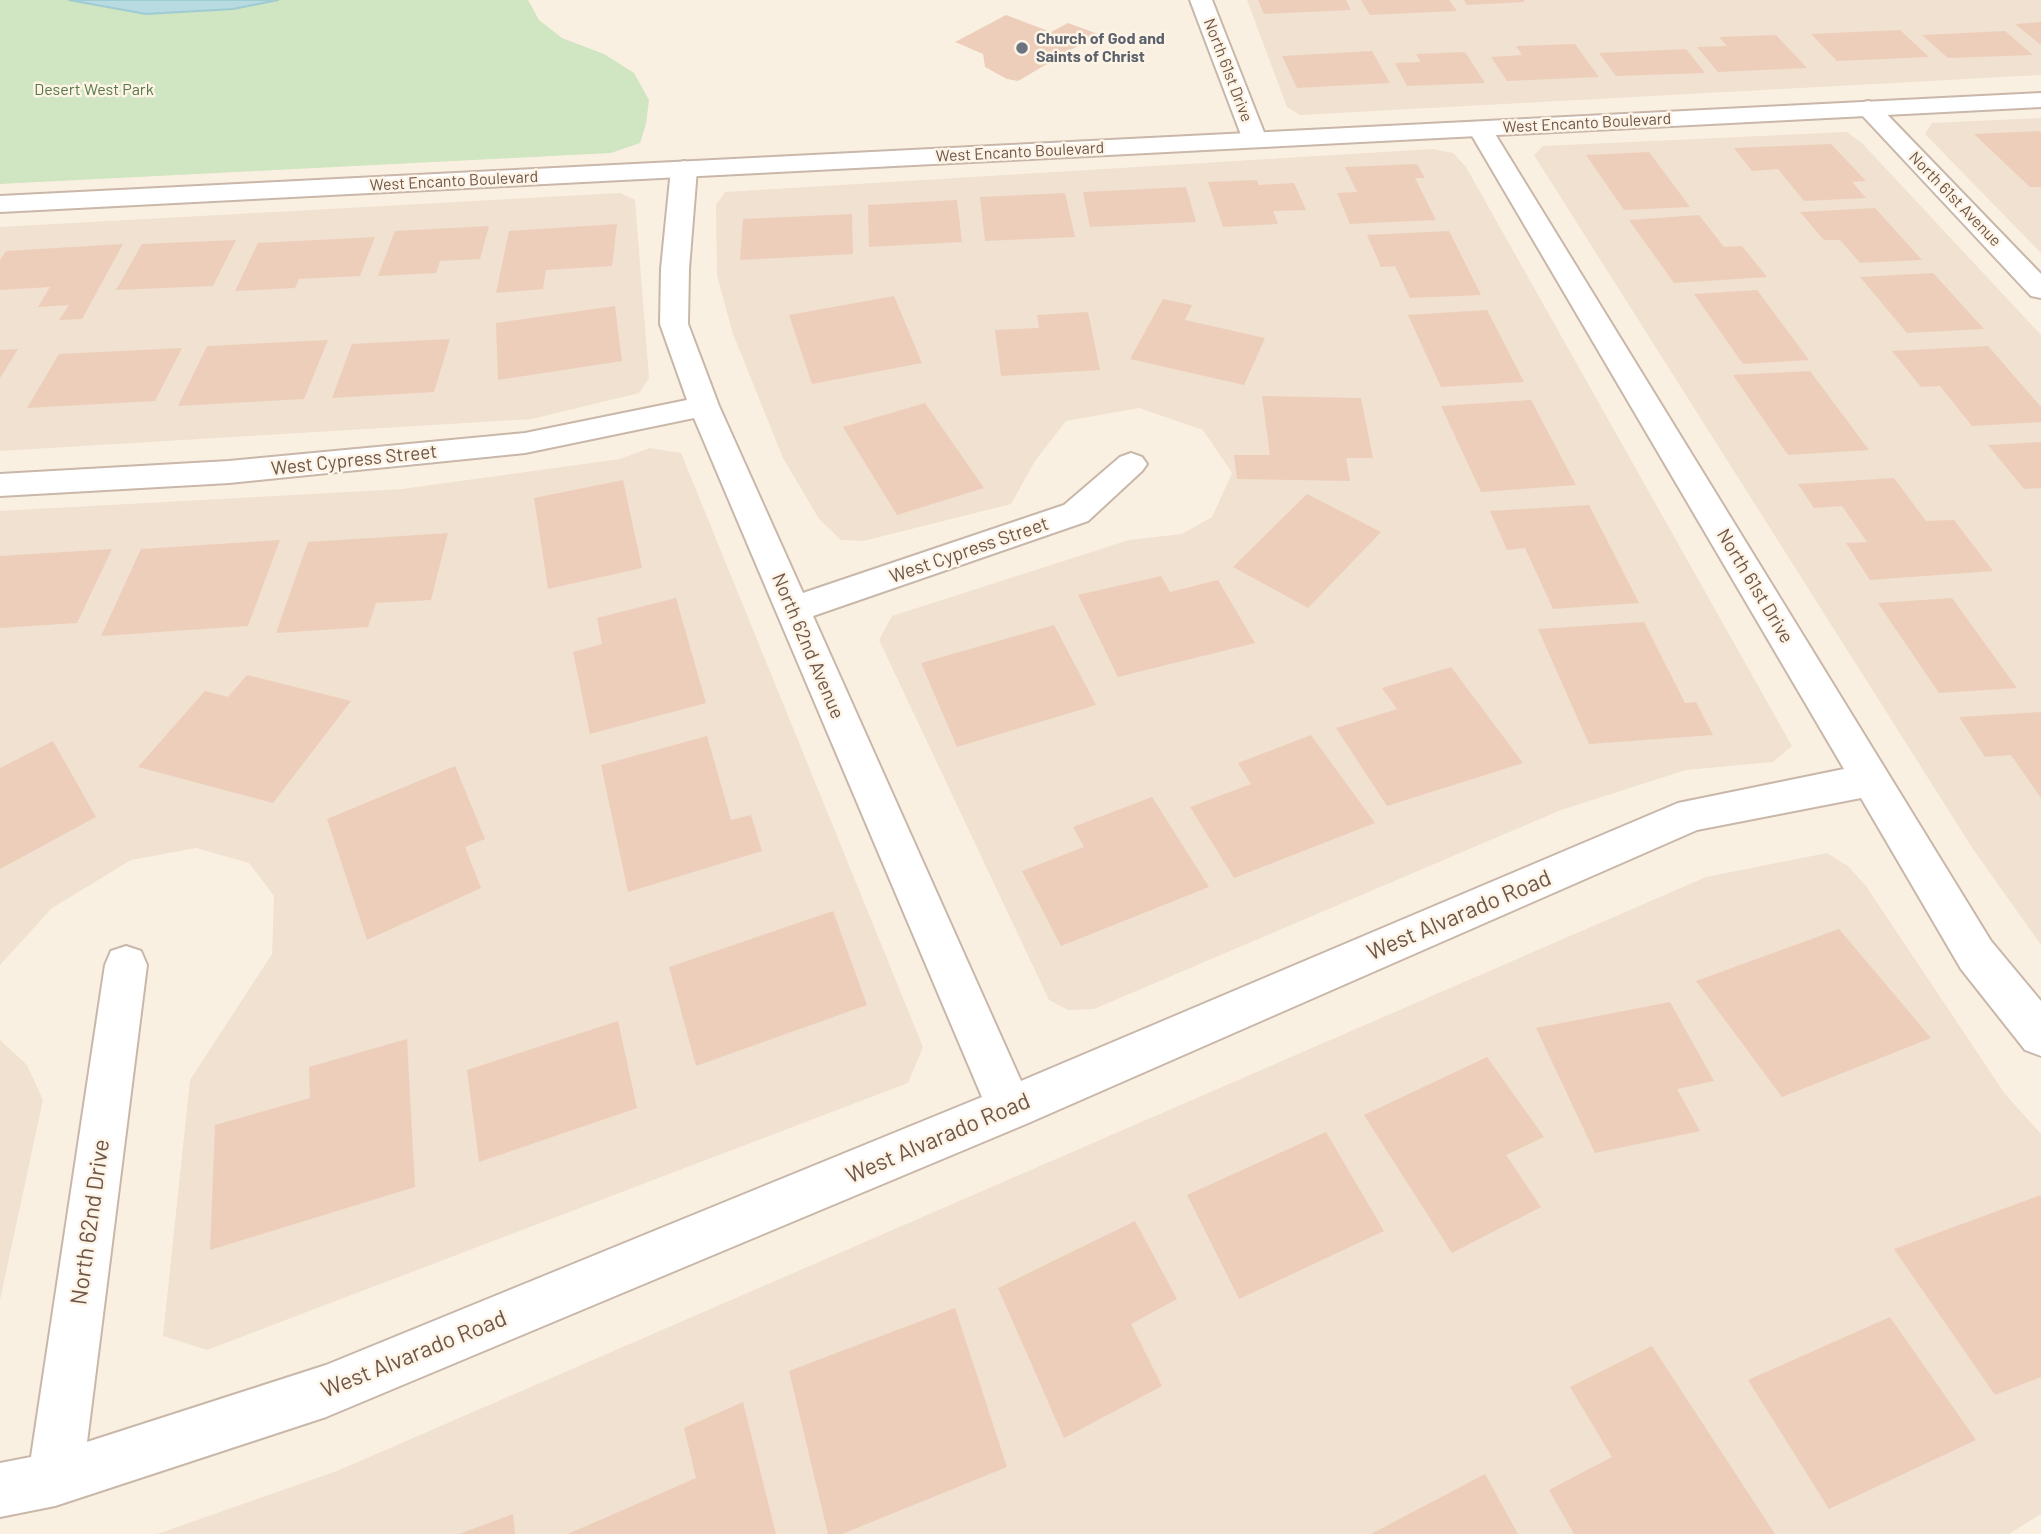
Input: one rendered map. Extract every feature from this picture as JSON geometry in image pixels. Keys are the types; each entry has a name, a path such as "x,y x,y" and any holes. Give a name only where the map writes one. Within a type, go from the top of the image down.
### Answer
{"street":[{"name":"North 61st Drive","path":"1200,0 1255,140"},
{"name":"West Encanto Boulevard","path":"0,204 2041,100"},
{"name":"North 61st Avenue","path":"1868,108 2041,290"},
{"name":"North 61st Drive","path":"1480,128 1976,954 2041,1035"},
{"name":"North 62nd Avenue","path":"684,169 675,269 674,324 704,406 1010,1108"},
{"name":"West Cypress Street","path":"0,485 229,472 525,443 704,406"},
{"name":"West Cypress Street","path":"792,610 1076,513 1131,464"},
{"name":"West Alvarado Road","path":"0,1490 55,1479 327,1391 1010,1108 1692,815 1871,780"},
{"name":"North 62nd Drive","path":"55,1479 126,965"}],"shaded area":[{"path":"1247,0 2041,0 2041,75 1300,115 1287,107"},
{"path":"2041,118 2041,253 1925,134 1932,123"},
{"path":"1847,132 1862,143 2041,335 2041,945 1973,849 1534,155 1543,146"},
{"path":"1433,149 1453,153 1466,167 1792,746 1773,762 1686,770 1561,810 1094,1009 1068,1010 1049,1000 879,640 892,616 1129,540 1182,534 1212,517 1232,473 1203,430 1139,408 1066,421 1035,461 1011,504 863,541 841,540 819,519 783,458 733,334 717,276 716,205 725,192"},
{"path":"620,193 635,200 649,378 639,393 532,419 0,451 0,227"},
{"path":"650,448 681,453 923,1047 908,1083 207,1350 163,1336 190,1080 272,954 274,896 249,863 196,848 131,860 52,908 0,965 0,511 402,489 620,459"},
{"path":"1827,853 1848,866 1866,886 2005,1094 2041,1134 2041,1514 2009,1534 157,1534 337,1471 1706,877"},
{"path":"0,1040 27,1065 43,1100 0,1300"}],"green space":[{"name":"Desert West Park","path":"0,0 528,0 539,20 562,38 604,54 634,73 649,100 646,124 640,143 611,153 0,184"}],"water":[{"path":"69,0 278,0 233,9 146,14"}],"building":[{"path":"1258,0 1346,0 1351,10 1264,14"},
{"path":"1361,0 1449,0 1457,11 1370,15"},
{"path":"1464,0 1524,0 1525,2 1467,5"},
{"name":"Church of God and Saints of Christ","path":"1006,15 1051,32 1068,23 1098,34 1018,81 1007,79 985,67 983,54 955,42"},
{"path":"2041,22 2041,45 2015,24"},
{"path":"1900,30 1929,57 1837,61 1811,34"},
{"path":"2005,31 2033,55 1948,58 1922,35"},
{"path":"1776,35 1807,68 1718,72 1697,47 1727,46 1719,37"},
{"path":"1575,44 1599,77 1507,81 1491,57 1522,55 1516,46"},
{"path":"1686,49 1705,73 1616,76 1599,53"},
{"path":"1372,51 1390,83 1297,88 1282,56"},
{"path":"1465,52 1485,83 1407,86 1395,63 1421,62 1416,54"},
{"path":"2039,131 2041,187 2030,187 1974,134"},
{"path":"1831,144 1866,181 1852,182 1866,198 1804,201 1778,169 1752,171 1734,148"},
{"path":"1649,152 1690,207 1624,210 1586,155"},
{"path":"1417,164 1425,178 1415,178 1436,220 1350,224 1337,193 1357,192 1345,167"},
{"path":"1257,180 1259,185 1294,183 1306,210 1273,211 1278,224 1223,227 1208,182"},
{"path":"1186,187 1196,222 1090,227 1083,192"},
{"path":"1065,193 1075,237 985,241 980,197"},
{"path":"957,200 962,242 869,247 868,205"},
{"path":"1875,208 1922,260 1860,263 1840,240 1824,240 1800,212"},
{"path":"852,214 853,254 740,260 743,219"},
{"path":"1699,215 1724,247 1742,246 1767,277 1674,283 1629,220"},
{"path":"617,224 612,266 546,270 543,289 496,293 509,231"},
{"path":"489,226 480,259 440,261 436,273 378,276 395,231"},
{"path":"1449,231 1481,295 1410,298 1395,266 1381,267 1367,235"},
{"path":"375,237 360,276 299,279 295,288 235,291 258,243"},
{"path":"236,240 213,286 116,290 142,244"},
{"path":"123,244 82,319 59,320 69,305 38,307 50,287 0,290 0,260 6,251"},
{"path":"1933,273 1984,329 1907,333 1860,277"},
{"path":"1757,290 1809,360 1743,364 1694,294"},
{"path":"894,296 922,363 812,384 789,315"},
{"path":"1163,299 1192,305 1185,320 1265,338 1244,385 1130,359"},
{"path":"615,306 622,361 498,380 496,323"},
{"path":"1487,310 1524,382 1441,387 1408,315"},
{"path":"1088,312 1100,370 1001,376 995,330 1039,328 1037,315"},
{"path":"450,339 434,392 332,398 352,344"},
{"path":"328,340 304,399 178,406 207,346"},
{"path":"1988,346 2041,407 2041,422 1972,426 1940,386 1921,387 1892,351"},
{"path":"182,348 155,401 27,408 59,354"},
{"path":"18,349 0,378 0,350"},
{"path":"1810,371 1869,450 1788,455 1733,375"},
{"path":"1262,396 1361,398 1373,458 1346,458 1350,481 1237,479 1234,455 1270,455"},
{"path":"1531,400 1576,485 1481,492 1441,406"},
{"path":"925,403 984,488 897,515 843,427"},
{"path":"2041,442 2041,488 2024,489 1988,445"},
{"path":"1894,478 1926,521 1954,520 1993,571 1870,580 1846,543 1867,542 1842,506 1814,508 1798,484"},
{"path":"623,480 642,568 548,589 534,498"},
{"path":"1307,494 1381,532 1308,608 1233,567"},
{"path":"1589,505 1639,603 1553,609 1525,548 1507,550 1490,511"},
{"path":"448,533 431,600 376,603 368,627 276,633 308,542"},
{"path":"280,540 248,626 101,636 141,549"},
{"path":"112,549 77,623 0,628 0,556"},
{"path":"1161,576 1170,592 1218,580 1255,643 1118,677 1078,595"},
{"path":"676,598 706,703 590,734 573,652 602,644 597,618"},
{"path":"1952,598 2017,688 1939,693 1878,603"},
{"path":"1644,622 1685,703 1696,702 1713,735 1589,744 1538,629"},
{"path":"1054,625 1096,705 957,747 921,663"},
{"path":"1451,667 1523,763 1387,806 1336,728 1397,709 1382,688"},
{"path":"247,675 351,701 273,803 138,767 205,691 228,697"},
{"path":"2041,712 2041,798 2011,755 1985,757 1959,717"},
{"path":"1311,735 1375,823 1234,878 1190,807 1251,784 1238,763"},
{"path":"707,736 731,820 751,815 762,851 628,892 601,765"},
{"path":"53,741 96,817 0,869 0,768"},
{"path":"455,766 485,839 465,847 481,888 367,940 327,819"},
{"path":"1152,797 1209,887 1061,946 1022,871 1084,847 1073,827"},
{"path":"833,911 867,1005 696,1066 669,967"},
{"path":"1839,929 1931,1038 1782,1097 1696,981"},
{"path":"1670,1002 1714,1081 1677,1089 1700,1131 1595,1153 1536,1028"},
{"path":"618,1021 637,1108 479,1162 467,1070"},
{"path":"407,1039 415,1187 210,1250 215,1125 310,1098 309,1067"},
{"path":"1487,1057 1544,1137 1506,1155 1541,1207 1452,1253 1364,1115"},
{"path":"1326,1132 1384,1231 1239,1299 1187,1195"},
{"path":"2041,1195 2041,1377 1995,1395 1894,1249"},
{"path":"1135,1221 1177,1299 1131,1324 1162,1386 1064,1438 998,1288"},
{"path":"955,1308 1007,1467 842,1534 828,1534 789,1371"},
{"path":"1890,1317 1976,1440 1829,1509 1748,1380"},
{"path":"1652,1346 1775,1534 1574,1534 1549,1490 1612,1457 1570,1387"},
{"path":"743,1402 776,1534 568,1534 696,1478 684,1428"},
{"path":"1485,1474 1518,1534 1371,1534"},
{"path":"513,1514 515,1534 459,1534"}],"place":[{"name":"Church of God and Saints of Christ","path":"1022,48"}]}
